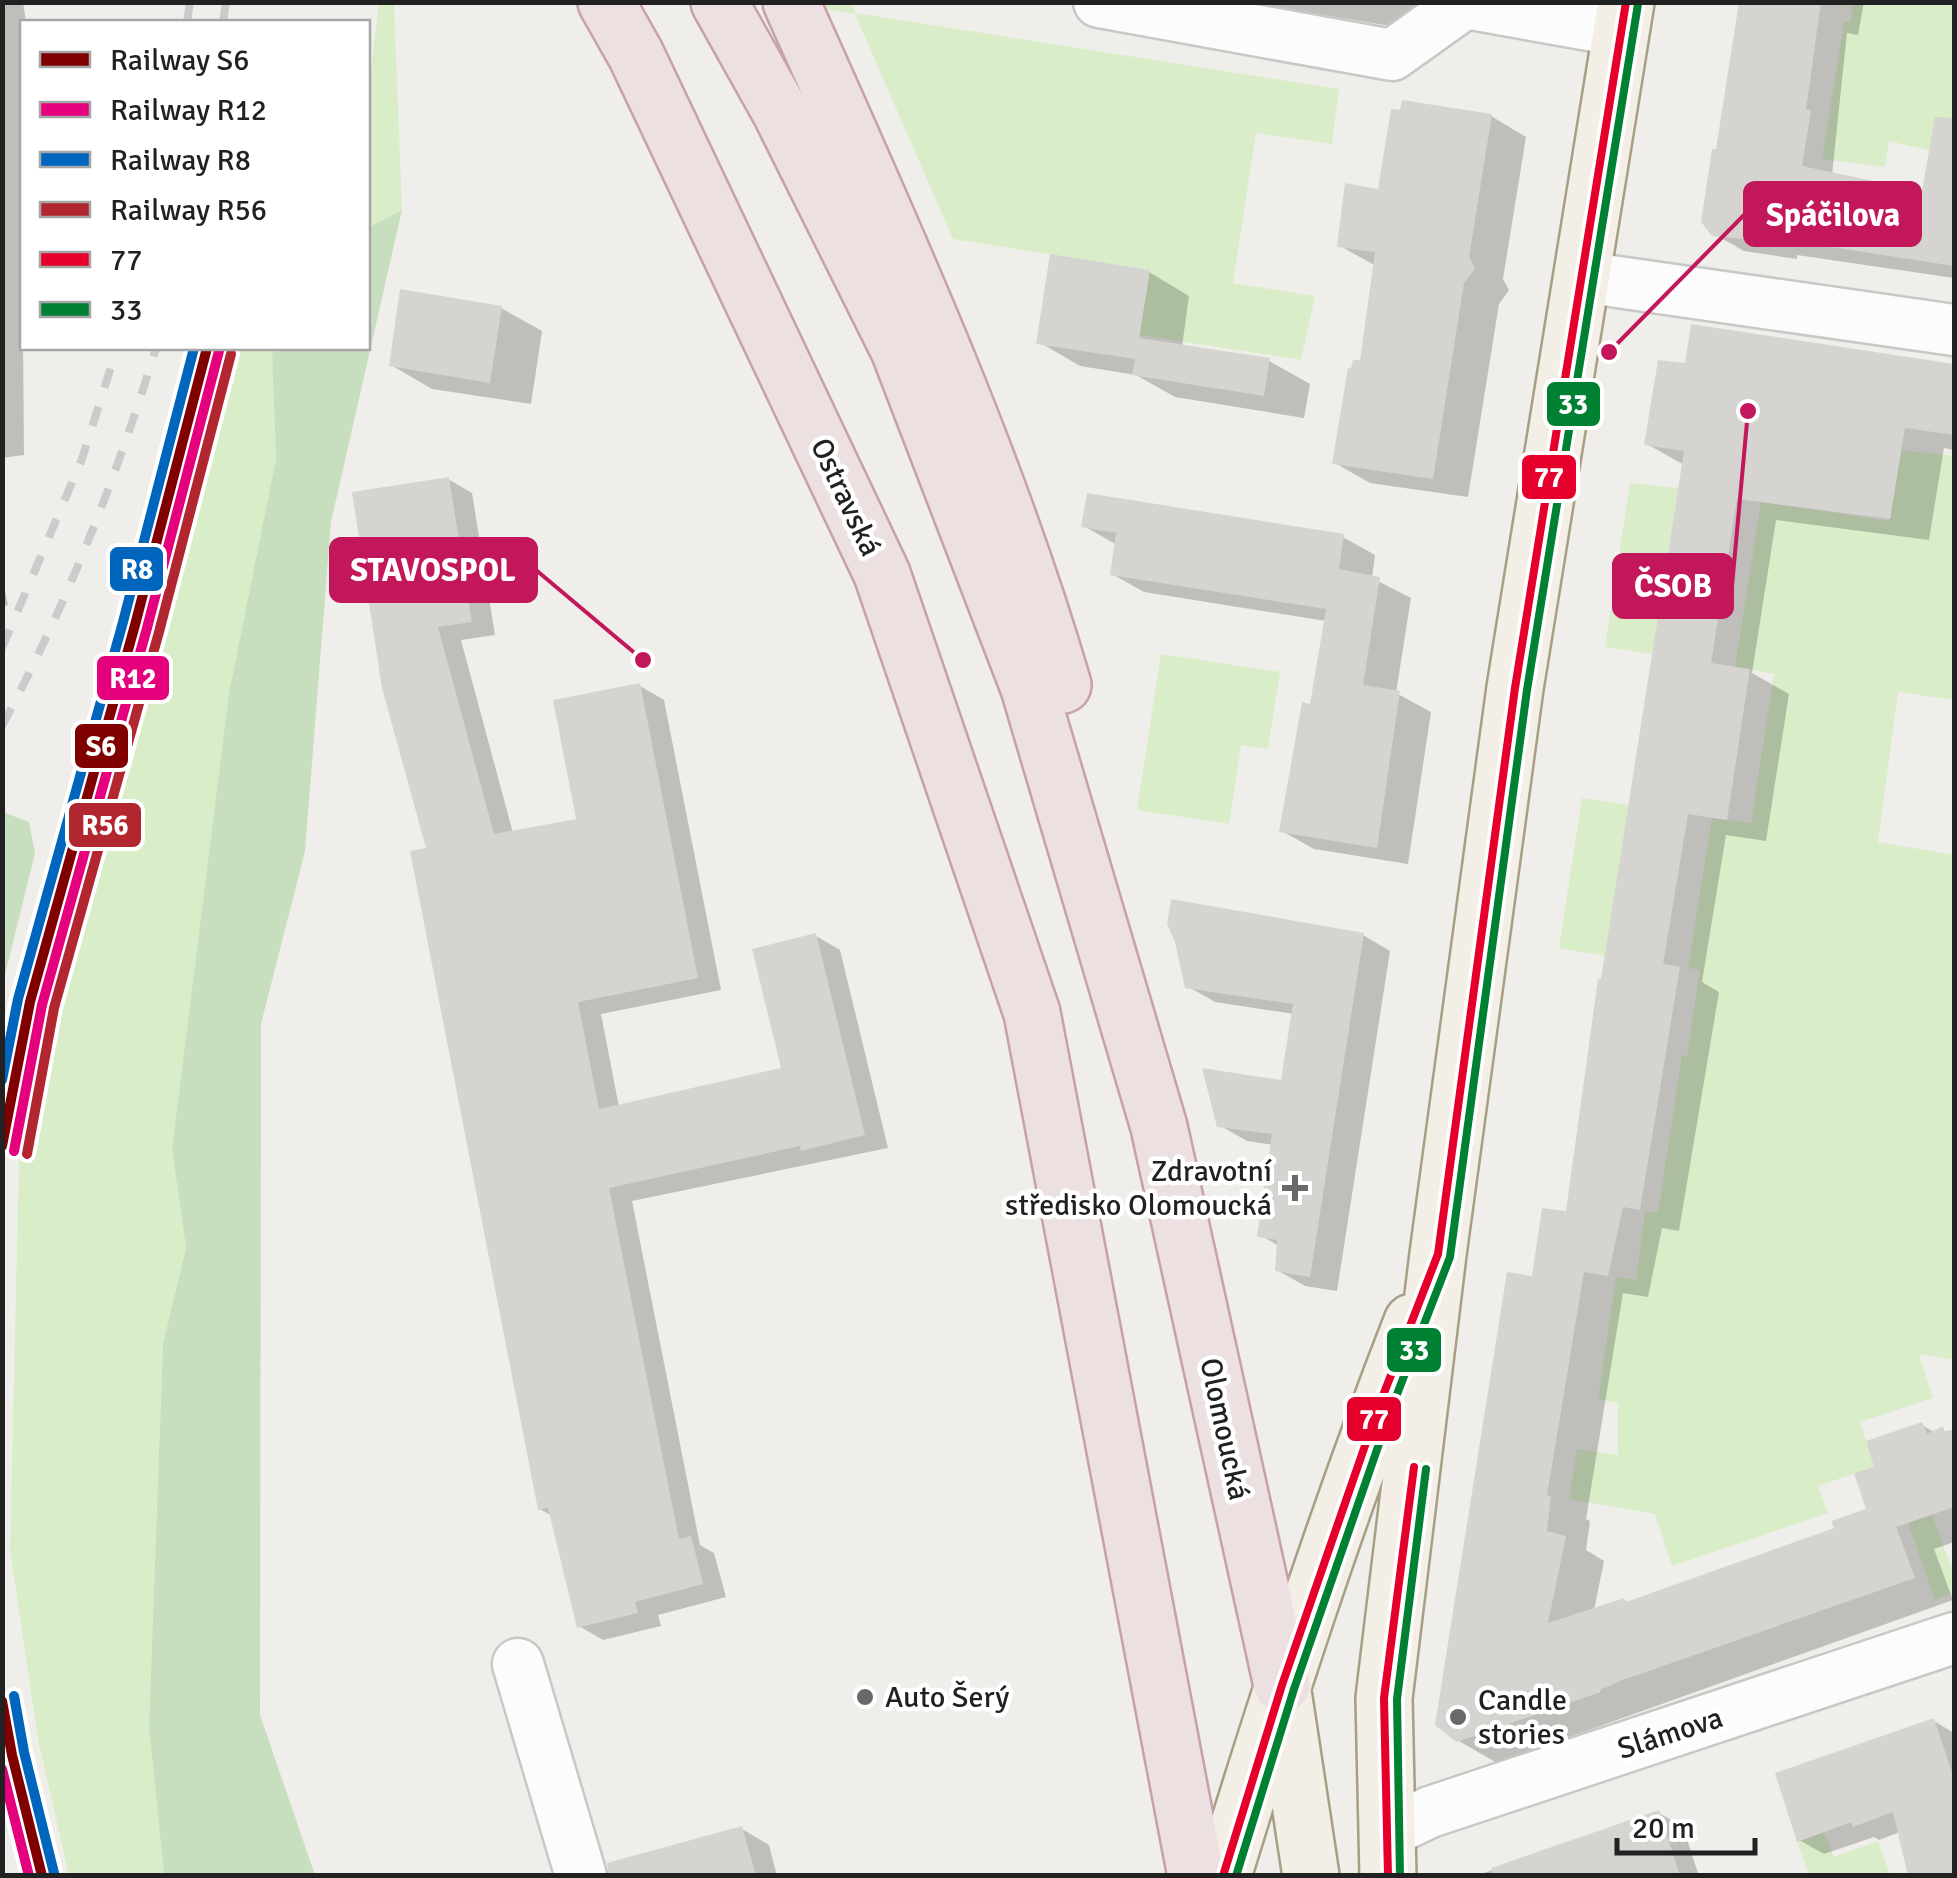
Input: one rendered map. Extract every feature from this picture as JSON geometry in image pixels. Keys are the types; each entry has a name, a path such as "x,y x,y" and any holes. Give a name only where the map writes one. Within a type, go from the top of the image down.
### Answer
{"highway":[{"name":"Ostravská","path":"606,2 636,54 882,574 1032,1013 1196,1876"},
{"path":"719,2 780,111 898,350 1029,688 1119,987"},
{"path":"792,2 921,295 1036,594 1087,767 1119,987"},
{"name":"Olomoucká","path":"1119,987 1159,1127 1282,1685"}],"main road":[{"path":"1388,1854 1384,1698 1438,1254 1516,688 1624,17"},
{"path":"1223,1876 1282,1685 1377,1410 1438,1254"},
{"name":"Olomoucká","path":"1282,1685 1310,1876"}],"street":[{"path":"1099,2 1392,55 1465,2 1624,17"},
{"path":"1583,278 1954,330"},
{"name":"Slámova","path":"1388,1854 1430,1812 1954,1638"},
{"path":"518,1664 580,1876"}],"green space":[{"path":"379,3 394,3 402,210 370,227 370,77"},
{"path":"804,3 850,3 856,13 1339,89 1332,144 1256,133 1233,283 1315,296 1301,360 1140,335 1149,270 953,239 855,14"},
{"path":"1853,3 1954,3 1954,175 1946,174 1948,155 1889,141 1885,167 1822,159 1844,22 1850,22"},
{"path":"402,210 331,522 305,851 261,1024 260,1715 315,1875 164,1875 149,1727 163,1343 186,1248 172,1149 229,693 276,459 272,354 274,350 370,350 370,227"},
{"path":"231,350 274,350 276,459 229,693 172,1149 186,1248 163,1343 149,1727 164,1875 69,1876 38,1739 10,1550 19,1161 55,996 163,628"},
{"path":"1901,450 1954,456 1954,700 1898,692 1878,842 1954,855 1954,1360 1919,1354 1933,1398 1860,1422 1874,1467 1818,1486 1828,1513 1672,1566 1655,1514 1569,1499 1577,1449 1618,1455 1618,1403 1598,1399 1616,1277 1636,1280 1645,1211 1658,1213 1682,1055 1687,1056 1700,970 1688,968 1712,818 1751,823 1774,674 1735,667 1761,502 1889,521"},
{"path":"1630,483 1678,488 1652,654 1605,647"},
{"path":"1161,654 1280,672 1268,749 1241,745 1229,824 1137,810"},
{"path":"1582,798 1629,805 1605,956 1559,948"},
{"path":"3,812 29,822 35,853 3,983"},
{"path":"1932,1515 1954,1574 1954,1593 1935,1600 1908,1523"},
{"path":"1824,1832 1834,1857 1878,1841 1890,1875 1809,1875 1797,1842"}],"building":[{"path":"1739,2 1821,2 1802,166 1922,191 1935,117 1954,118 1954,266 1838,248 1712,236 1701,222"},
{"path":"1402,100 1492,114 1469,257 1475,269 1464,283 1433,479 1332,464 1348,368 1353,360 1360,360 1375,252 1337,247 1345,183 1378,189 1391,109 1400,110"},
{"path":"1050,254 1150,270 1139,338 1270,358 1264,396 1132,375 1135,359 1036,344"},
{"path":"400,289 502,306 490,383 389,366"},
{"path":"1691,324 1954,364 1954,435 1905,428 1890,519 1737,499 1711,663 1750,669 1727,820 1688,814 1663,964 1680,967 1640,1210 1623,1207 1608,1276 1584,1272 1547,1495 1551,1496 1547,1531 1566,1536 1548,1623 1624,1598 1626,1602 1834,1528 1831,1521 1866,1509 1854,1473 1874,1467 1866,1441 1922,1422 1927,1434 1943,1426 1945,1433 1954,1429 1954,1507 1896,1527 1915,1578 1456,1742 1435,1725 1507,1272 1532,1276 1542,1208 1566,1211 1598,979 1684,451 1644,445 1658,360 1685,363"},
{"path":"449,477 472,622 438,627 494,834 576,819 553,700 640,683 698,978 578,1002 599,1109 781,1068 752,949 816,933 865,1135 609,1188 679,1539 691,1536 703,1584 635,1602 638,1613 577,1628 548,1508 538,1510 410,851 426,848 382,688 352,492"},
{"path":"1087,493 1344,534 1339,569 1380,577 1363,685 1400,691 1377,848 1279,832 1302,702 1310,704 1326,609 1110,575 1116,533 1081,527"},
{"path":"1171,899 1364,933 1310,1277 1275,1271 1277,1240 1257,1237 1272,1134 1217,1127 1202,1068 1281,1080 1293,1004 1185,988 1167,924"},
{"path":"1934,1718 1954,1779 1954,1876 1908,1876 1893,1812 1797,1842 1775,1773"},
{"path":"1659,1810 1680,1876 1493,1876 1491,1868"},
{"path":"742,1826 756,1876 609,1876 607,1863"}],"railway":[{"path":"187,20 190,2"},
{"path":"223,20 226,2"},
{"path":"2,648 82,459 116,350"},
{"path":"2,726 48,634 88,540 155,350"}],"rail line":[{"name":"R8","path":"2,1080 18,999 193,350"},
{"name":"S6","path":"2,1146 30,1002 206,350"},
{"name":"R12","path":"14,1151 42,1005 219,351"},
{"name":"R56","path":"27,1154 54,1008 159,632 231,354"},
{"name":"R8","path":"14,1696 54,1873"},
{"name":"S6","path":"2,1701 42,1876"},
{"name":"R12","path":"2,1769 29,1876"}],"transit line":[{"name":"77","path":"1223,1876 1282,1685 1377,1411 1438,1254 1515,688 1626,2"},
{"name":"33","path":"1236,1876 1294,1689 1389,1415 1450,1257 1527,690 1638,4"},
{"name":"77","path":"1388,1876 1384,1698 1414,1467"},
{"name":"33","path":"1400,1876 1397,1699 1426,1469"}],"place":[{"name":"Spáčilova","path":"1609,352"},
{"name":"ČSOB","path":"1748,411"},
{"name":"STAVOSPOL","path":"643,660"},
{"name":"Zdravotní středisko Olomoucká","path":"1295,1188"},
{"name":"Auto Šerý","path":"865,1697"},
{"name":"Candle stories","path":"1458,1717"}]}
